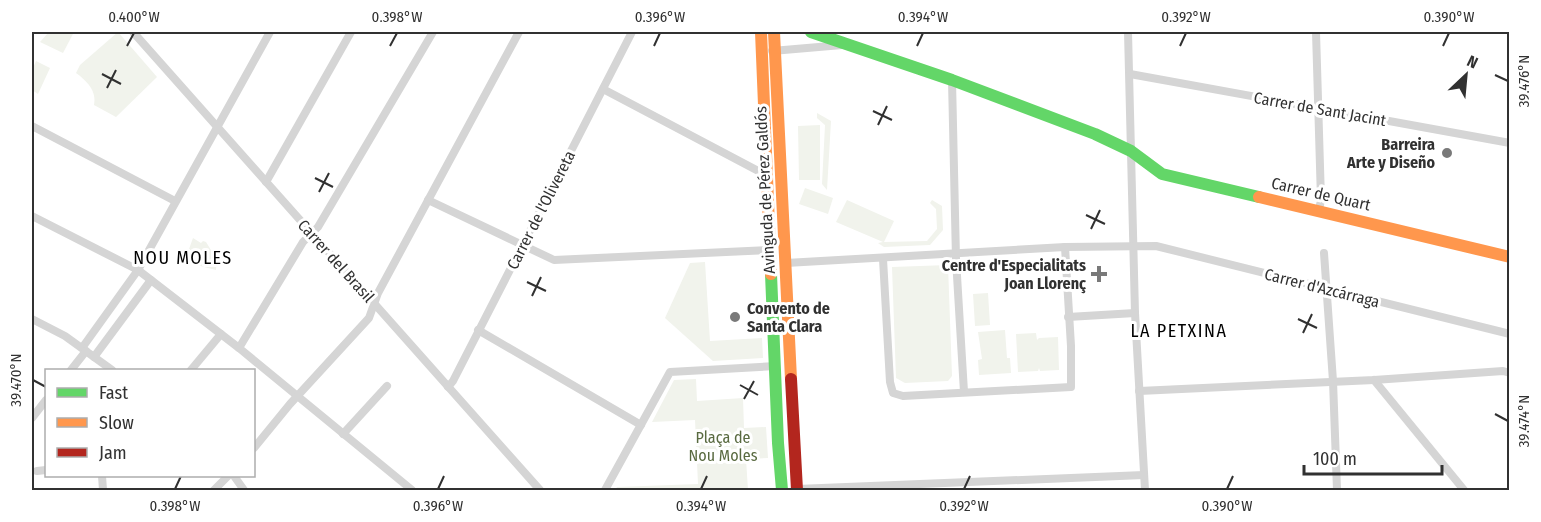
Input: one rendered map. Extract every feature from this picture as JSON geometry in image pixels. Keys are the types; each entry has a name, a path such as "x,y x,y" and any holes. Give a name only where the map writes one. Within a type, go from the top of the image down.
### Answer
{"main road":[{"name":"Avinguda de Pérez Galdós","path":"761,32 768,51 786,264 797,490"},
{"name":"Avinguda de Pérez Galdós","path":"774,32 768,51 766,175 782,490"},
{"name":"Carrer de Quart","path":"811,32 831,35 852,45 1095,134 1131,151 1162,174 1509,257"}],"street":[{"name":"Carrer del Brasil","path":"133,32 540,490"},
{"path":"72,369 138,270 270,32"},
{"path":"266,182 351,32"},
{"path":"239,348 303,242 318,227 433,32"},
{"path":"255,447 369,318 378,293 519,32"},
{"name":"Carrer de l'Olivereta","path":"448,387 632,32"},
{"path":"1128,32 1135,313 1145,490"},
{"path":"1316,32 1321,200 1319,210"},
{"path":"768,51 852,45"},
{"name":"Carrer de Sant Jacint","path":"1130,74 1509,143"},
{"path":"952,80 956,253 964,392"},
{"path":"603,89 766,175"},
{"path":"32,126 175,201"},
{"path":"428,200 554,260 770,250"},
{"path":"32,216 138,270 239,348 412,490"},
{"name":"Carrer d'Azcárraga","path":"786,264 1065,247 1156,246 1509,334"},
{"path":"883,259 890,382 893,393 903,396 1071,387 1065,247"},
{"path":"1324,253 1333,381 1336,490"},
{"path":"94,357 151,280"},
{"path":"1068,317 1135,313"},
{"path":"32,319 64,336 111,369"},
{"path":"478,330 641,426"},
{"path":"192,369 221,334"},
{"path":"605,490 670,372 776,366"},
{"path":"1139,391 1374,380 1503,371 1509,373"},
{"path":"1374,380 1464,490"},
{"path":"343,434 387,386"},
{"path":"32,418 45,401"},
{"path":"37,471 45,470"},
{"path":"797,490 971,486 1144,475"},
{"path":"235,477 244,490"}],"green space":[{"path":"49,32 74,32 63,53 40,42"},
{"path":"118,32 157,77 116,117 94,105 94,95 90,87 76,73 80,65"},
{"path":"36,61 50,68 38,94 32,90 32,70"},
{"path":"817,113 831,121 827,190 822,184 825,125 817,118"},
{"path":"820,125 820,180 799,180 798,126"},
{"path":"805,188 833,198 828,214 799,204"},
{"path":"847,200 894,221 884,242 927,241 937,229 936,209 930,203 932,200 942,206 943,230 930,245 884,247 878,243 883,242 836,222"},
{"path":"193,238 201,243 206,242 214,255 217,255 216,270 200,266 198,256 189,249"},
{"path":"705,262 710,341 762,338 763,358 713,361 665,318 690,263"},
{"path":"948,265 952,376 948,381 905,383 896,378 892,267"},
{"path":"988,293 990,325 975,326 973,294"},
{"path":"1005,330 1007,358 1010,358 1011,373 979,375 978,360 982,359 978,332"},
{"path":"1036,333 1037,340 1058,337 1059,370 1040,371 1039,368 1038,371 1018,372 1016,334"},
{"name":"Plaça de Nou Moles","path":"696,379 697,401 743,398 744,428 766,427 768,458 746,459 748,490 615,490 617,487 698,484 695,420 652,422 674,380"}],"traffic: fast":[{"path":"811,32 952,80 1095,134 1131,151 1162,174 1259,197"},
{"path":"771,274 782,490"}],"traffic: slow":[{"path":"761,32 771,274"},
{"path":"774,32 791,379"},
{"path":"1259,197 1510,257"}],"traffic: jam":[{"path":"791,379 797,490"}],"place":[{"name":"Barreira Arte y Diseño","path":"1447,153"},
{"name":"Centre d'Especialitats Joan Llorenç","path":"1099,274"},
{"name":"Convento de Santa Clara","path":"735,317"}],"district":[{"name":"NOU MOLES","path":"183,258"},
{"name":"LA PETXINA","path":"1179,331"}]}
